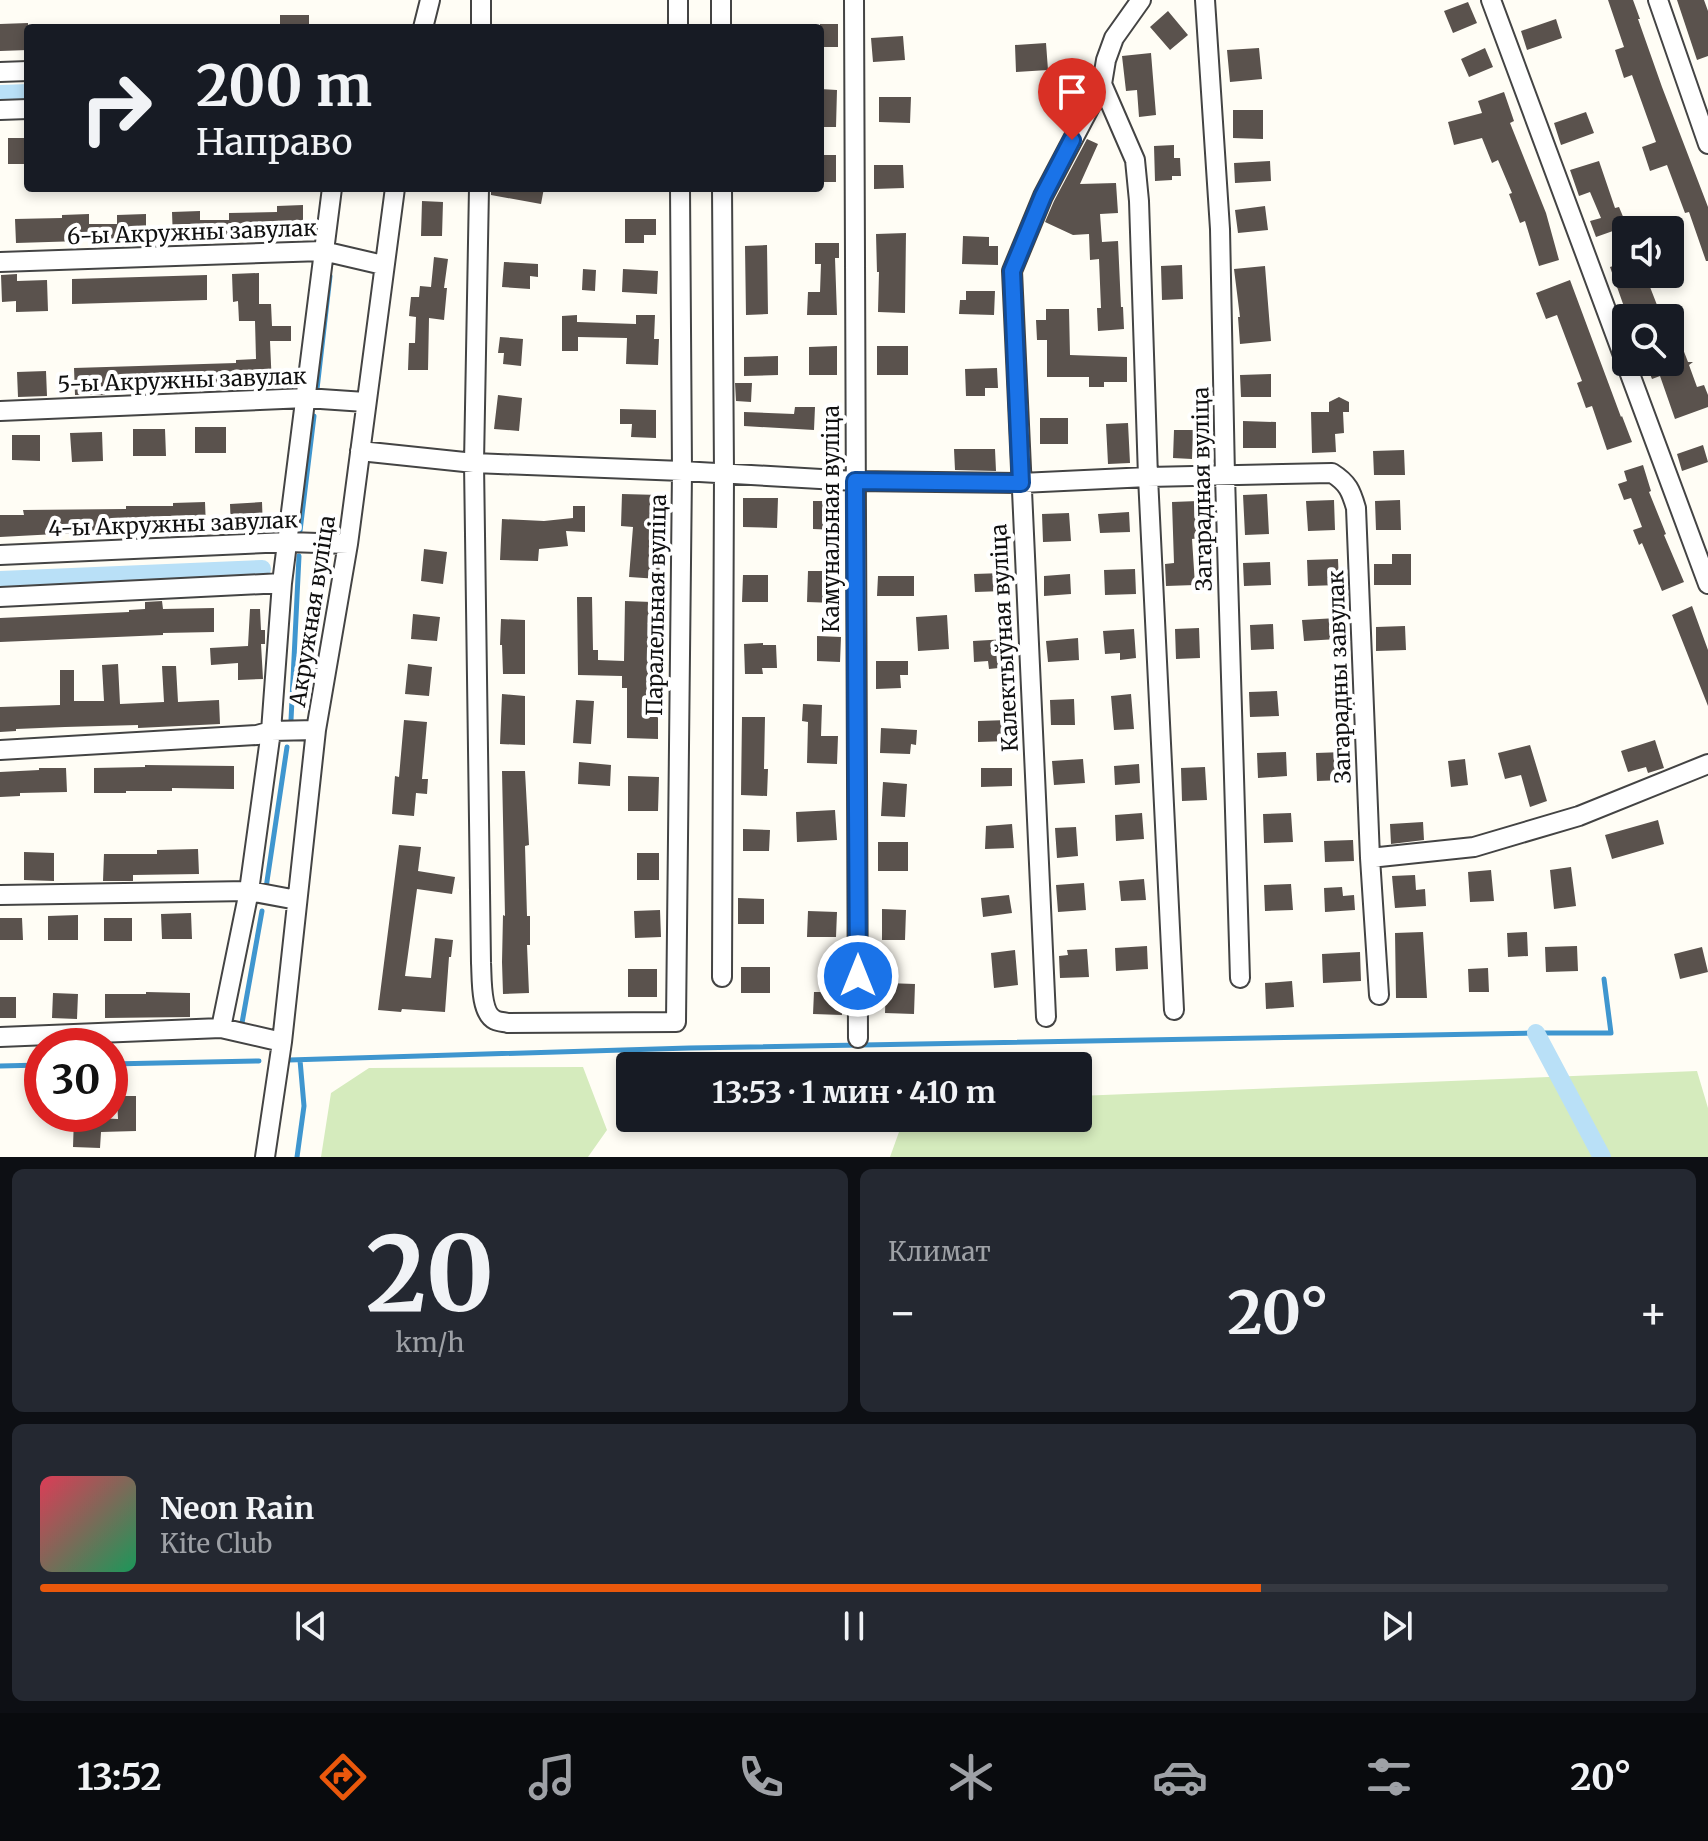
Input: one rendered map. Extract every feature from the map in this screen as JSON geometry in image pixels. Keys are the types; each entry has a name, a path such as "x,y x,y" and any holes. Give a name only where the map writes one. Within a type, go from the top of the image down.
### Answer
{"street":[{"path":"424,24 430,0"},
{"path":"481,0 481,24"},
{"path":"678,0 678,24"},
{"path":"721,0 721,24"},
{"name":"Камунальная вуліца","path":"854,0 858,1038"},
{"name":"Калектыўная вуліца","path":"1046,1017 1012,271 1043,196 1102,84 1114,38 1141,0"},
{"name":"Загарадная вуліца","path":"1205,0 1220,229 1240,978"},
{"path":"1491,0 1708,584"},
{"path":"1658,0 1708,144"},
{"path":"0,72 24,71"},
{"path":"1102,84 1135,160 1139,201 1148,477 1174,1010"},
{"path":"0,110 24,109"},
{"path":"221,1028 249,891 271,731 282,583 331,192"},
{"name":"Акружная вуліца","path":"265,1157 282,1042 316,730 348,544 394,192"},
{"path":"474,463 479,192"},
{"name":"Паралельная вуліца","path":"474,463 481,963 487,1012 494,1020 508,1023 676,1022 682,471 680,192"},
{"path":"722,192 722,977"},
{"name":"6-ы Акружны завулак","path":"0,262 323,251 383,265"},
{"name":"5-ы Акружны завулак","path":"0,411 306,398 365,402"},
{"name":"Загарадны завулак","path":"360,451 474,463 855,481 1021,483 1332,473 1344,480 1356,508 1370,858 1379,995"},
{"name":"4-ы Акружны завулак","path":"0,555 288,542 348,544"},
{"path":"0,597 282,583"},
{"path":"0,750 316,730"},
{"path":"1370,858 1474,847 1579,816 1708,764"},
{"path":"0,895 249,891 297,900"},
{"path":"0,1037 221,1028 282,1042"}],"green space":[{"path":"583,1067 607,1130 588,1157 321,1157 331,1093 369,1068"},
{"path":"1697,1071 1708,1108 1708,1157 890,1157 899,1132 1092,1132 1092,1095"}],"building":[{"path":"1608,0 1633,0 1708,207 1708,261 1667,165 1650,171 1642,147 1656,142 1632,75 1624,78 1615,50 1624,47"},
{"path":"1677,0 1704,0 1708,11 1708,56 1697,60"},
{"path":"1468,2 1477,23 1453,33 1444,11"},
{"path":"1168,11 1188,35 1170,50 1150,27"},
{"path":"280,15 309,15 309,24 280,24"},
{"path":"1556,19 1562,38 1527,50 1521,31"},
{"path":"28,23 24,24 24,50 0,51 0,24"},
{"path":"824,24 838,24 838,47 824,47"},
{"path":"903,36 905,60 873,62 871,38"},
{"path":"1046,43 1048,70 1016,72 1015,45"},
{"path":"1259,48 1262,79 1230,82 1227,50"},
{"path":"1485,48 1493,67 1469,77 1461,59"},
{"path":"1151,53 1156,115 1139,117 1137,90 1126,91 1122,56"},
{"path":"824,89 837,90 836,127 824,127"},
{"path":"1504,92 1514,121 1510,123 1546,213 1559,260 1539,266 1525,221 1520,223 1498,160 1492,163 1482,138 1454,145 1448,122 1482,113 1478,101"},
{"path":"879,97 911,97 910,123 879,122"},
{"path":"1233,110 1263,110 1263,139 1233,138"},
{"path":"1586,112 1594,133 1561,145 1554,123"},
{"path":"8,138 24,138 24,164 8,164"},
{"path":"1087,139 1098,144 1080,184 1116,183 1118,213 1100,214 1102,242 1118,241 1124,329 1098,331 1097,308 1101,308 1099,259 1090,260 1089,234 1073,235 1045,222"},
{"path":"1174,145 1174,158 1180,158 1181,176 1155,181 1154,146"},
{"path":"824,155 836,155 836,182 824,182"},
{"path":"1270,161 1271,181 1235,183 1234,163"},
{"path":"1599,161 1615,208 1619,207 1623,216 1612,216 1612,231 1596,237 1590,221 1601,218 1590,192 1579,196 1570,170"},
{"path":"874,165 903,165 904,188 874,189"},
{"path":"491,192 543,192 541,204 491,195"},
{"path":"422,201 443,202 442,236 421,236"},
{"path":"303,205 303,238 173,240 172,212 200,211 200,220 229,220 229,213 277,212 277,206"},
{"path":"1265,206 1268,230 1238,233 1235,210"},
{"path":"89,214 89,224 117,224 117,215 146,214 146,239 16,243 15,219"},
{"path":"625,219 656,219 656,235 644,235 644,243 625,243"},
{"path":"906,233 905,313 878,312 876,234"},
{"path":"963,236 989,237 989,246 998,246 998,265 962,264"},
{"path":"815,243 839,243 839,258 835,258 837,315 807,315 808,292 820,292 821,264 815,264"},
{"path":"767,245 768,314 746,315 745,246"},
{"path":"434,257 448,259 444,320 429,318 428,370 408,370 409,343 415,343 416,317 409,316 411,297 419,297 420,286 431,287"},
{"path":"504,262 538,264 538,277 530,276 530,289 502,287"},
{"path":"1182,265 1183,299 1162,300 1161,266"},
{"path":"1265,266 1271,341 1240,344 1234,269"},
{"path":"583,269 596,270 595,291 582,290"},
{"path":"623,269 658,271 657,294 622,292"},
{"path":"259,273 259,304 271,304 272,326 291,326 291,341 270,341 272,387 105,391 105,395 75,395 74,368 236,363 236,360 256,359 255,321 239,321 238,301 233,302 232,274"},
{"path":"17,274 17,281 47,280 48,311 16,312 16,301 2,302 1,275"},
{"path":"207,275 207,300 72,304 72,279"},
{"path":"1570,280 1632,442 1607,450 1592,406 1586,408 1577,383 1582,381 1557,315 1546,319 1536,293"},
{"path":"1617,288 1650,288 1657,304 1623,304"},
{"path":"966,291 995,291 994,315 959,314 960,300 966,300"},
{"path":"1046,309 1069,309 1070,355 1127,357 1127,382 1104,382 1104,387 1089,387 1089,377 1047,377 1047,340 1037,340 1036,320 1046,320"},
{"path":"577,315 577,322 636,324 636,315 655,315 654,339 659,339 658,365 626,364 627,338 578,337 578,351 562,351 562,316"},
{"path":"500,337 523,339 521,366 503,364 504,353 498,353"},
{"path":"837,346 837,375 809,375 809,347"},
{"path":"877,346 908,346 908,375 877,375"},
{"path":"1684,352 1688,362 1693,362 1689,365 1697,387 1704,385 1708,407 1675,419 1660,376 1684,376"},
{"path":"778,356 778,375 744,376 744,357"},
{"path":"997,368 998,388 985,388 985,396 966,396 965,369"},
{"path":"46,371 47,396 18,397 17,372"},
{"path":"1271,374 1271,397 1241,397 1240,375"},
{"path":"735,383 752,383 751,402 736,401"},
{"path":"498,395 522,398 519,431 494,429"},
{"path":"1339,397 1349,402 1349,412 1343,412 1344,433 1335,434 1336,452 1312,453 1311,412 1329,412 1329,402"},
{"path":"795,407 815,407 814,430 744,426 744,412 794,414"},
{"path":"620,409 656,410 656,438 631,437 632,424 620,424"},
{"path":"1040,418 1068,418 1068,444 1040,444"},
{"path":"1243,421 1276,422 1276,448 1243,448"},
{"path":"1128,423 1130,463 1108,464 1106,424"},
{"path":"195,427 226,427 226,453 195,453"},
{"path":"133,429 165,429 166,456 133,456"},
{"path":"1174,430 1193,430 1192,459 1173,458"},
{"path":"102,432 103,461 72,462 70,433"},
{"path":"12,435 40,435 40,461 12,460"},
{"path":"1703,445 1708,462 1682,471 1677,454"},
{"path":"954,449 995,449 996,471 955,470"},
{"path":"1404,450 1405,475 1374,475 1373,451"},
{"path":"1643,465 1664,535 1684,582 1662,591 1642,543 1639,545 1633,530 1642,527 1631,498 1624,500 1618,484 1627,481 1624,471"},
{"path":"622,494 660,495 659,579 629,577 633,527 621,526"},
{"path":"1267,494 1269,534 1245,535 1243,495"},
{"path":"743,498 778,498 777,528 743,527"},
{"path":"1334,500 1335,530 1308,531 1306,501"},
{"path":"1400,500 1401,530 1376,530 1375,501"},
{"path":"813,501 837,501 836,530 813,529"},
{"path":"1198,501 1199,538 1192,539 1195,585 1166,586 1165,564 1174,563 1172,502"},
{"path":"205,502 206,528 0,537 0,515 24,515 23,510 126,509 126,506"},
{"path":"262,502 263,529 231,531 230,504"},
{"path":"573,506 585,506 585,532 566,531 568,546 539,549 538,561 500,560 502,519 544,521 573,518"},
{"path":"1129,512 1130,532 1100,533 1098,514"},
{"path":"1069,513 1071,541 1043,542 1042,514"},
{"path":"424,549 447,552 443,584 421,581"},
{"path":"1392,554 1411,554 1411,585 1374,585 1374,564 1392,564"},
{"path":"1338,559 1339,585 1308,586 1307,560"},
{"path":"1270,562 1271,585 1244,586 1243,563"},
{"path":"1135,569 1136,594 1105,595 1104,570"},
{"path":"808,571 835,571 835,603 807,602"},
{"path":"1003,573 1004,591 975,592 974,574"},
{"path":"1070,574 1071,594 1044,596 1044,576"},
{"path":"743,575 768,575 768,602 742,602"},
{"path":"878,576 914,576 914,596 877,596"},
{"path":"577,597 592,597 593,650 598,650 598,660 624,661 625,601 652,602 651,661 654,661 654,712 658,712 658,739 627,738 627,688 622,688 622,676 578,675"},
{"path":"162,601 163,609 214,608 214,632 0,642 0,618 129,612 145,609 145,602"},
{"path":"1692,606 1708,650 1708,706 1672,615"},
{"path":"250,609 260,609 261,630 265,630 265,644 261,644 263,679 238,680 238,663 211,665 210,648 248,646"},
{"path":"413,614 440,617 437,641 411,639"},
{"path":"947,615 949,649 918,651 916,617"},
{"path":"1337,618 1338,639 1304,641 1302,620"},
{"path":"501,619 525,620 525,674 503,674"},
{"path":"1273,624 1274,649 1251,650 1250,625"},
{"path":"1405,626 1406,650 1376,651 1376,627"},
{"path":"1199,628 1200,658 1176,659 1175,629"},
{"path":"1134,629 1136,658 1120,660 1120,653 1105,654 1103,631"},
{"path":"817,636 841,637 840,662 817,661"},
{"path":"1078,638 1079,660 1048,662 1046,641"},
{"path":"1007,639 1009,667 989,669 988,661 974,662 973,641"},
{"path":"744,644 776,645 777,668 762,668 763,674 745,674"},
{"path":"876,661 908,661 908,675 900,675 901,688 876,689"},
{"path":"118,664 120,704 164,702 162,666 176,666 178,702 219,700 220,724 138,728 138,725 65,727 0,732 0,707 60,705 60,670 74,670 74,701 104,701 102,665"},
{"path":"408,664 432,667 429,696 405,694"},
{"path":"1277,691 1279,716 1250,717 1249,692"},
{"path":"502,694 525,696 525,745 500,744"},
{"path":"1131,694 1134,729 1114,730 1111,696"},
{"path":"1074,699 1075,725 1051,725 1050,700"},
{"path":"576,700 594,701 591,744 573,743"},
{"path":"803,704 822,705 821,736 838,736 837,764 807,763 808,722 802,721"},
{"path":"742,717 765,717 767,796 741,795"},
{"path":"404,720 427,722 422,779 428,779 427,794 416,793 414,816 392,814"},
{"path":"1008,720 1008,741 978,742 978,721"},
{"path":"881,728 917,730 916,745 911,744 910,754 880,753"},
{"path":"1655,740 1664,768 1648,773 1646,767 1628,772 1621,751"},
{"path":"1530,745 1547,801 1530,807 1521,775 1505,779 1498,753"},
{"path":"1286,752 1287,776 1258,778 1257,753"},
{"path":"1344,752 1345,780 1317,781 1316,753"},
{"path":"1083,759 1085,783 1054,785 1052,761"},
{"path":"1465,759 1468,785 1451,787 1448,761"},
{"path":"579,762 611,765 610,786 578,784"},
{"path":"1139,764 1140,783 1115,785 1114,766"},
{"path":"234,766 234,789 172,788 172,791 94,793 94,768"},
{"path":"1205,767 1207,800 1182,801 1181,768"},
{"path":"66,768 67,792 20,793 20,796 0,797 0,772"},
{"path":"981,768 1012,768 1012,786 981,787"},
{"path":"502,771 525,771 529,845 525,846 527,916 530,916 530,945 527,945 529,993 503,994"},
{"path":"628,776 659,777 658,811 628,811"},
{"path":"883,782 907,784 905,817 881,816"},
{"path":"835,810 837,840 797,842 796,812"},
{"path":"1142,813 1144,839 1116,841 1115,815"},
{"path":"1291,813 1293,842 1264,843 1263,814"},
{"path":"1658,820 1664,844 1612,859 1605,835"},
{"path":"1423,822 1424,840 1391,844 1390,824"},
{"path":"1012,824 1014,848 985,849 986,826"},
{"path":"1076,827 1078,856 1057,858 1055,828"},
{"path":"743,829 770,830 769,851 743,851"},
{"path":"1353,840 1354,861 1325,862 1324,841"},
{"path":"878,842 908,842 908,871 878,871"},
{"path":"399,845 421,847 418,871 455,877 452,894 417,889 405,976 431,978 435,938 453,940 445,1012 378,1010"},
{"path":"198,849 199,874 133,875 133,881 103,881 104,854 157,854 157,850"},
{"path":"24,852 54,853 54,881 24,880"},
{"path":"637,853 659,853 659,880 637,880"},
{"path":"1571,867 1576,906 1554,909 1550,870"},
{"path":"1491,870 1494,901 1470,902 1468,872"},
{"path":"1415,875 1416,890 1425,889 1426,906 1395,908 1392,876"},
{"path":"1144,879 1146,900 1121,901 1119,881"},
{"path":"1084,883 1086,910 1058,912 1056,885"},
{"path":"1291,884 1293,910 1265,911 1264,885"},
{"path":"1342,887 1343,896 1354,895 1355,910 1325,912 1324,888"},
{"path":"1009,895 1012,913 983,917 981,898"},
{"path":"738,898 764,899 764,924 738,924"},
{"path":"882,909 906,910 905,940 882,940"},
{"path":"660,910 661,937 635,938 634,911"},
{"path":"808,911 837,912 836,937 807,937"},
{"path":"191,913 192,939 162,939 161,914"},
{"path":"78,915 78,940 48,940 48,916"},
{"path":"0,918 22,918 23,940 0,940"},
{"path":"104,918 132,918 132,941 104,941"},
{"path":"1423,932 1427,998 1396,998 1395,933"},
{"path":"1527,932 1528,956 1508,957 1507,933"},
{"path":"1147,946 1148,969 1116,971 1115,948"},
{"path":"1577,946 1578,971 1546,972 1545,947"},
{"path":"1702,947 1708,972 1680,979 1674,954"},
{"path":"1087,949 1089,977 1060,978 1059,956 1068,955 1067,950"},
{"path":"1015,950 1018,985 994,988 991,953"},
{"path":"1360,952 1361,981 1323,983 1322,954"},
{"path":"741,967 770,967 770,993 741,993"},
{"path":"1488,968 1489,992 1469,992 1468,969"},
{"path":"628,969 657,969 657,997 628,997"},
{"path":"1292,981 1294,1007 1266,1009 1265,983"},
{"path":"886,983 915,984 914,1014 885,1013"},
{"path":"814,992 842,992 842,1015 813,1014"},
{"path":"53,993 78,994 77,1019 52,1018"},
{"path":"190,993 190,1017 105,1018 105,994"},
{"path":"0,997 16,997 16,1018 0,1018"},
{"path":"128,1096 136,1096 136,1131 128,1131"},
{"path":"74,1132 101,1132 100,1148 73,1147"}],"waterway":[{"path":"0,94 24,93"},
{"path":"317,389 330,276"},
{"path":"300,531 314,416"},
{"path":"291,720 299,556"},
{"path":"0,580 262,569"},
{"path":"266,888 287,747"},
{"path":"242,1023 262,911"},
{"path":"289,1060 689,1048 1611,1033 1604,979"},
{"path":"1536,1033 1602,1157"},
{"path":"297,1157 304,1106 300,1060"},
{"path":"128,1064 259,1061"},
{"path":"0,1066 24,1065"}],"route":[{"path":"858,976 855,481 1021,483 1012,271 1043,196 1072,140"}]}
